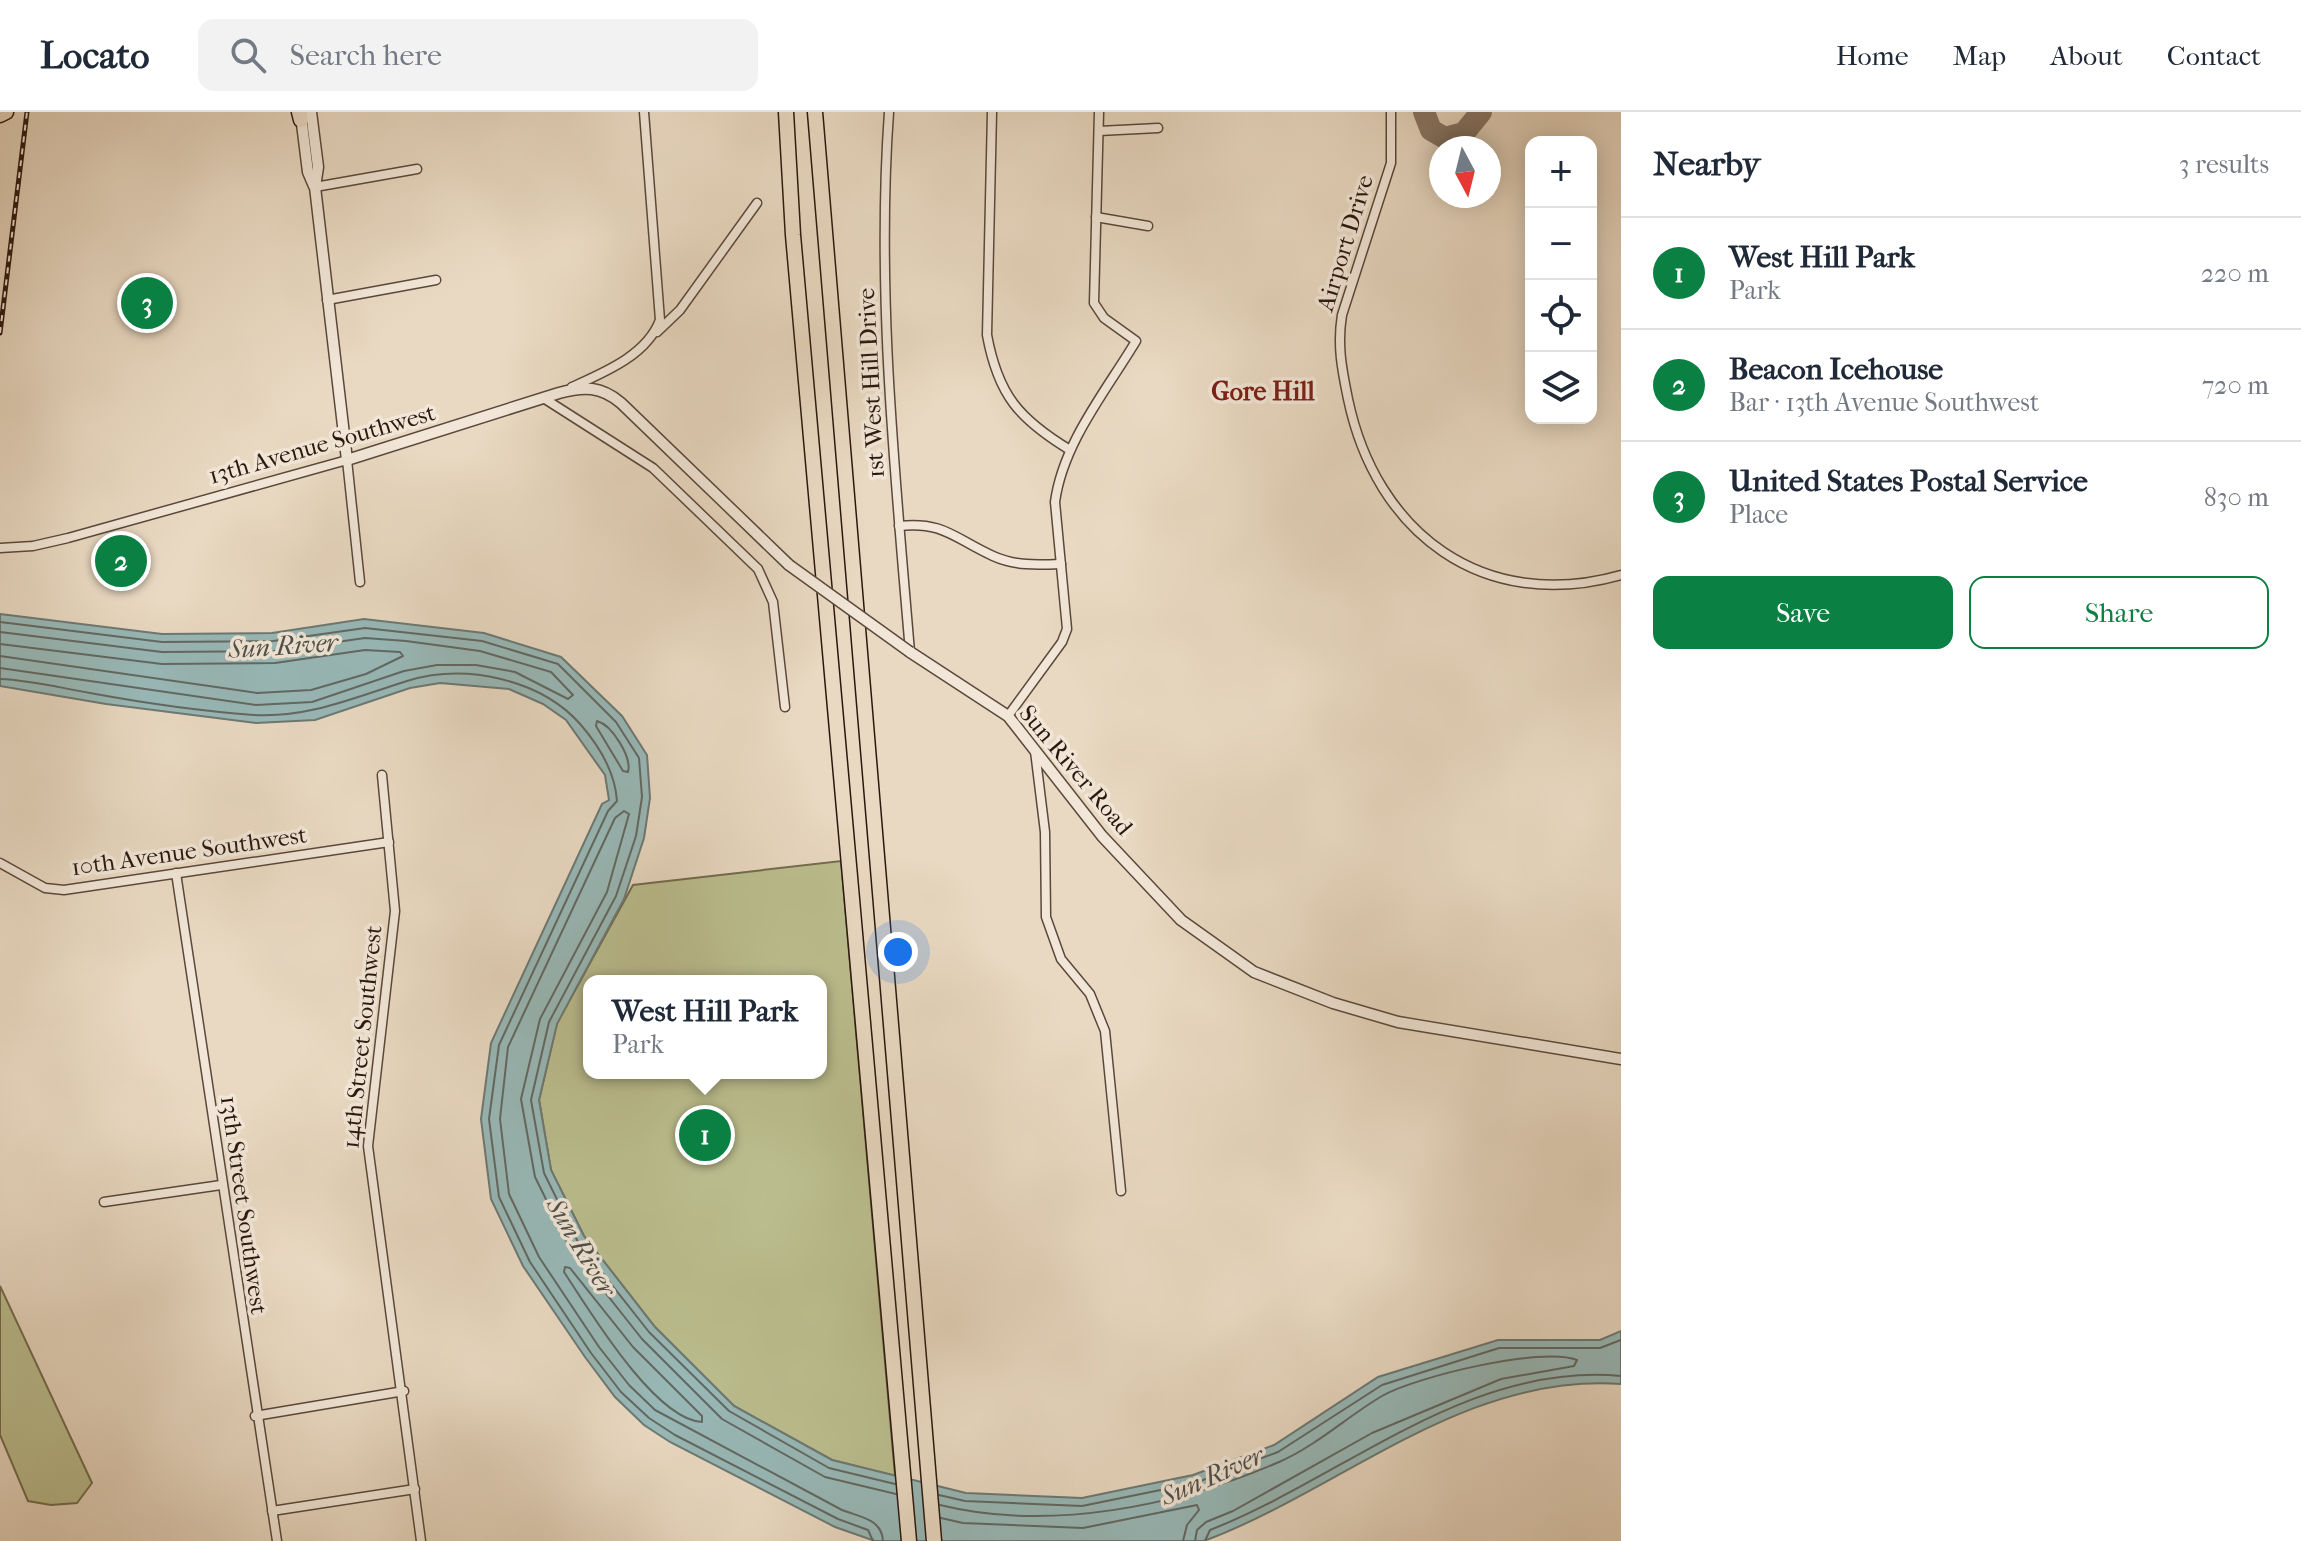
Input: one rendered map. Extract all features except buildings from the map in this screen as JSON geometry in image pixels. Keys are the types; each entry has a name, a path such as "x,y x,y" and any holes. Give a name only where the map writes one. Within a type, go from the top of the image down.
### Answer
{"highway":[{"path":"0,115 6,112"},
{"path":"786,112 793,235 909,1541"},
{"path":"815,112 934,1541"}],"street":[{"path":"644,112 662,307 656,332"},
{"name":"1st West Hill Drive","path":"889,112 885,262 887,361 910,652"},
{"path":"992,112 987,335 993,369 1011,403 1036,429 1070,450"},
{"path":"1008,716 1062,642 1067,629 1055,502 1070,450 1136,341 1104,318 1094,303 1099,112"},
{"name":"Airport Drive","path":"1391,112 1391,163 1342,315 1339,337 1355,430 1368,466 1398,513 1420,536 1482,571 1548,585 1587,583 1621,575"},
{"path":"303,114 308,172 315,187 360,582"},
{"path":"1099,131 1158,128"},
{"path":"315,187 417,169"},
{"name":"13th Avenue Southwest","path":"0,548 33,546 68,538 347,460 545,399 604,373 643,347 680,310 757,203"},
{"path":"1096,217 1148,226"},
{"path":"327,300 436,280"},
{"name":"Sun River Road","path":"559,393 582,387 610,394 789,565 910,652 1008,716 1102,836 1181,920 1254,972 1333,1003 1398,1022 1621,1059"},
{"path":"545,399 653,468 758,569 773,602 785,707"},
{"path":"899,526 933,525 1015,564 1061,564"},
{"path":"1035,751 1045,832 1046,917 1061,959 1090,994 1105,1031 1121,1191"},
{"name":"14th Street Southwest","path":"382,775 395,911 368,1146 404,1391 421,1541"},
{"name":"10th Avenue Southwest","path":"0,863 45,888 64,890 389,842"},
{"name":"13th Street Southwest","path":"176,873 255,1416 277,1541"},
{"path":"104,1202 221,1185"},
{"path":"255,1416 404,1391"},
{"path":"272,1511 415,1489"}],"green space":[{"path":"841,861 895,1476 832,1460 734,1406 655,1327 584,1236 551,1170 539,1100 557,1023 583,976 583,1079 827,1079 827,975 583,975 633,885"},
{"path":"0,1286 92,1483 77,1503 51,1505 28,1501 0,1435"}],"water":[{"name":"Sun River","path":"0,614 162,634 272,633 364,619 484,633 561,657 622,716 647,755 650,798 644,838 624,899 557,1024 539,1100 551,1170 584,1236 655,1327 734,1406 832,1460 966,1493 1082,1498 1193,1475 1274,1445 1378,1377 1498,1340 1600,1340 1621,1331 1621,1384 1563,1385 1509,1397 1456,1415 1255,1519 1204,1541 875,1541 835,1527 670,1442 644,1425 615,1397 523,1266 491,1199 481,1119 491,1043 602,804 609,800 605,775 566,720 543,704 509,689 440,683 410,688 315,720 256,723 106,704 0,686"}],"taxiway":[{"path":"1424,112 1431,130 1445,138 1464,133 1481,112"}],"railway":[{"path":"0,333 27,112"}],"place":[{"name":"United States Postal Service","path":"147,303"},
{"name":"Beacon Icehouse","path":"121,561"},
{"name":"West Hill Park","path":"705,1135"}],"district":[{"name":"Gore Hill","path":"1263,391"}]}
